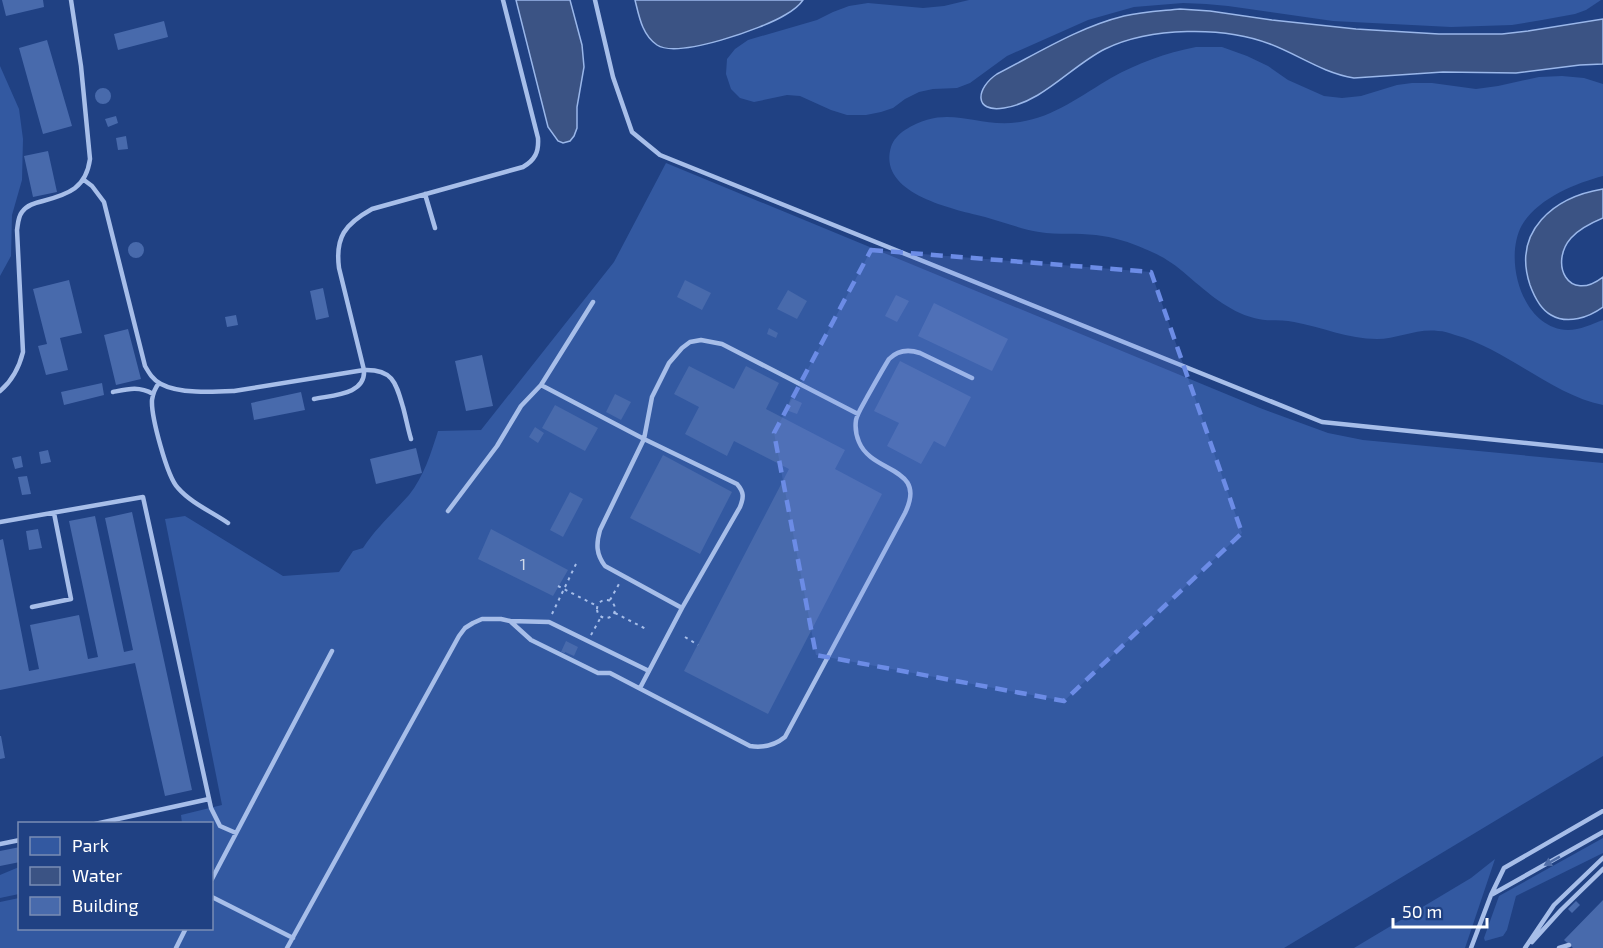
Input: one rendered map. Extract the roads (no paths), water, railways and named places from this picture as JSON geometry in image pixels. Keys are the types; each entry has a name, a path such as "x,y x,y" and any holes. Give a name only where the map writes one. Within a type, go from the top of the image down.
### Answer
{"lane":[{"path":"0,391 14,376 23,352 18,220 28,206 75,189 84,180 90,159 81,66 71,0"},
{"path":"314,399 356,388 364,380 364,370 337,255 338,243 347,228 360,216 386,204 523,167 531,163 536,156 538,138 503,0"},
{"path":"595,0 613,77 632,132 660,155 1322,422 1603,451"},
{"path":"84,180 93,186 104,202 145,366 159,383 170,388 220,392 376,369 386,373 398,387 411,440"},
{"path":"425,194 435,228"},
{"path":"448,511 497,446 520,406 541,385 593,302"},
{"path":"682,608 605,566 599,559 597,539 644,439 652,397 669,363 682,348 690,342 701,340 722,344 858,414"},
{"path":"510,621 531,640 598,672 610,673 750,746 772,745 785,737 911,498 908,482 903,477 866,454 855,429 858,414 889,358 903,350 920,353 972,378"},
{"path":"159,383 153,394 152,409 170,476 176,487 184,494 228,523"},
{"path":"541,385 737,484 743,491 744,498 740,507 682,608 640,688"},
{"path":"113,393 136,388 153,394"},
{"path":"0,522 143,497 211,808 220,826 236,833"},
{"path":"32,607 71,599 54,513"},
{"path":"287,948 465,628 482,619 549,622 649,671"},
{"path":"213,877 332,651"},
{"path":"104,822 209,799"},
{"path":"1471,948 1504,868 1603,811"},
{"path":"1491,895 1603,832"},
{"path":"0,844 18,840"},
{"path":"1526,948 1554,904 1603,858"},
{"path":"1526,948 1603,869"},
{"path":"213,898 293,938"},
{"path":"176,948 185,930"},
{"path":"1559,948 1569,945"}],"water":[{"path":"516,0 570,0 582,45 584,67 577,107 577,128 570,141 563,143 558,141 548,127"},
{"path":"635,0 803,0 785,15 741,34 701,45 668,48 657,45 648,36 642,25"},
{"path":"1180,9 1356,29 1439,34 1502,34 1603,19 1603,64 1516,73 1443,72 1354,78 1332,72 1281,48 1252,38 1187,31 1143,36 1105,49 1044,91 1018,104 994,109 983,103 982,92 990,80 1043,49 1091,27 1124,16"},
{"path":"1603,189 1603,218 1571,238 1562,258 1562,268 1572,283 1580,286 1591,284 1603,277 1603,307 1591,314 1571,320 1558,318 1541,306 1530,285 1526,266 1527,248 1532,233 1541,220 1568,200"}]}
